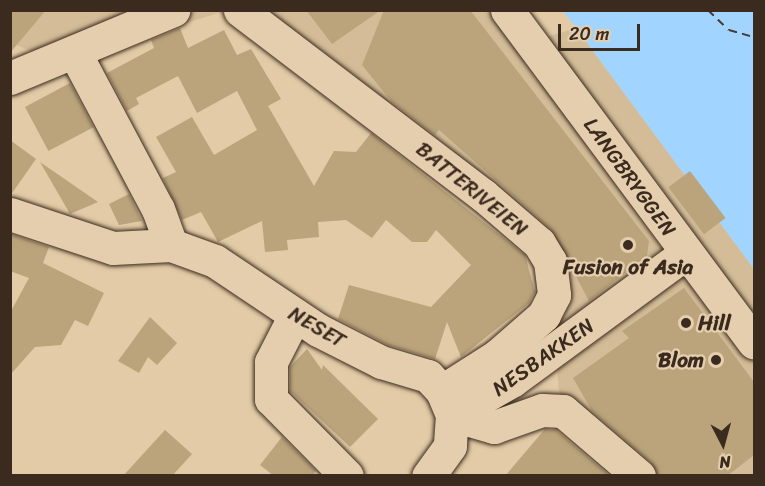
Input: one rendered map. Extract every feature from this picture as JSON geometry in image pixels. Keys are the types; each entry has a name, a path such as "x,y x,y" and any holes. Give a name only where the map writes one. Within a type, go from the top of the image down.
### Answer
{"street":[{"path":"10,78 76,55 173,10"},
{"name":"BATTERIVEIEN","path":"240,10 483,195 538,243 550,261 554,295 544,315 447,403"},
{"name":"LANGBRYGGEN","path":"507,10 754,342"},
{"path":"10,214 113,248 171,245 158,209 76,55"},
{"name":"NESET","path":"171,245 215,261 295,315 381,362 428,376 447,403"},
{"name":"NESBAKKEN","path":"447,403 513,380 686,253"},
{"path":"295,315 271,362 271,399 347,476"},
{"path":"428,476 450,446 447,403"},
{"path":"447,403 494,427 526,414 563,411 639,476"}],"shaded area":[{"path":"508,10 537,40 576,28 754,269 754,475 624,475 559,392 551,285 455,166 322,51 218,13 61,63 11,43 10,11"}],"water":[{"path":"563,11 754,11 754,269 576,28"}],"building":[{"path":"10,10 46,10 10,53"},
{"path":"306,10 381,10 332,44"},
{"path":"384,10 470,10 649,241 647,256 589,301 551,229 439,130 435,135 391,101 362,65"},
{"path":"180,28 188,48 224,30 237,55 251,49 281,99 268,106 314,186 334,151 356,152 371,133 525,255 535,292 529,303 461,357 447,322 435,359 388,345 338,319 349,285 431,307 471,265 436,230 427,242 412,242 386,220 372,238 346,220 318,222 319,237 287,240 288,250 265,252 262,221 218,242 201,212 182,220 163,178 176,172 156,137 192,117 214,155 257,130 237,91 197,113 178,76 136,98 139,104 127,111 107,73 154,48 151,40"},
{"path":"70,83 93,127 48,151 25,107"},
{"path":"10,140 36,159 10,196"},
{"path":"40,162 98,202 70,214"},
{"path":"690,171 726,218 704,234 668,187"},
{"path":"129,194 142,221 119,225 109,204"},
{"path":"10,234 49,247 43,263 104,293 88,326 75,320 61,345 35,347 10,375 10,313 29,278 10,271"},
{"path":"684,288 754,382 754,455 727,476 657,476 651,462 592,411 573,378 629,338 622,331"},
{"path":"150,317 177,343 157,365 148,357 139,373 118,361"},
{"path":"307,349 322,370 323,365 378,419 350,447 290,391 290,367"},
{"path":"545,429 556,430 610,476 505,476"},
{"path":"165,430 192,454 172,476 123,476"},
{"path":"282,437 316,471 312,476 274,476 260,465"}],"ferry route":[{"path":"708,10 729,30 754,37"}],"place":[{"name":"Fusion of Asia","path":"628,245"},
{"name":"Hill","path":"686,323"},
{"name":"Blom","path":"716,360"}]}
